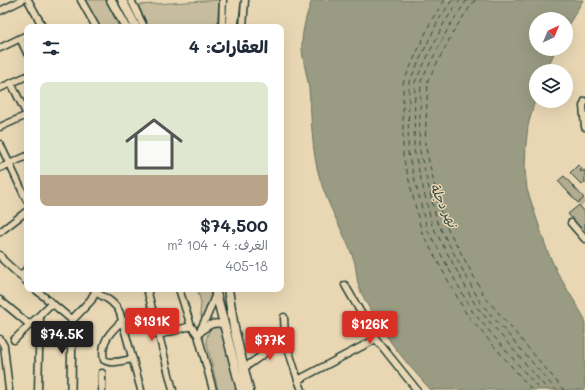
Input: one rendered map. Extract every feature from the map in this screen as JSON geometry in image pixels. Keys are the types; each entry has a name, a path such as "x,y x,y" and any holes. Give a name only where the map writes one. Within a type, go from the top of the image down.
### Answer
{"main road":[{"path":"111,0 124,24"},
{"path":"122,0 134,24"},
{"path":"215,292 241,390"},
{"path":"228,292 231,316 249,390"}],"street":[{"path":"0,11 22,0"},
{"path":"28,0 41,24"},
{"path":"81,0 94,24"},
{"path":"131,0 143,24"},
{"path":"222,24 223,0"},
{"path":"229,24 231,0"},
{"path":"234,24 237,0"},
{"path":"243,24 245,0"},
{"path":"0,48 24,36"},
{"path":"20,38 24,47"},
{"path":"0,88 24,77"},
{"path":"11,83 24,109"},
{"path":"585,101 583,106 585,127"},
{"path":"0,127 24,116"},
{"path":"0,144 24,194"},
{"path":"0,168 24,157"},
{"path":"0,232 24,216"},
{"path":"571,223 585,239"},
{"path":"0,255 24,279"},
{"path":"20,276 24,272"},
{"path":"344,285 376,339 415,388 407,390"},
{"path":"39,292 72,320"},
{"path":"71,390 72,320 91,300 95,292"},
{"path":"98,292 117,306 123,320 141,390"},
{"path":"148,292 173,390"},
{"path":"180,292 191,326 198,334 213,390"},
{"path":"198,334 208,314 215,292"},
{"path":"0,300 30,325"},
{"path":"14,340 52,303"},
{"path":"38,390 40,316"},
{"path":"284,317 285,338 302,390"},
{"path":"123,320 106,337 103,345 104,360 111,363 133,359"},
{"path":"198,334 211,324 220,323 224,325"},
{"path":"159,335 191,326"},
{"path":"244,368 285,338"},
{"path":"0,339 4,346 3,369 9,390"},
{"path":"298,380 376,339"},
{"path":"102,373 102,390"}],"shaded area":[{"path":"85,0 106,0 118,24 97,24"},
{"path":"219,0 217,24 147,24 138,5"},
{"path":"198,292 210,292 210,301 202,319 200,313 201,302"},
{"path":"215,327 221,328 237,390 218,390 206,340 209,331"}],"water":[{"name":"نهر دجلة","path":"312,0 583,0 573,17 573,12 529,12 529,56 553,56 549,64 529,64 529,108 533,108 528,126 525,170 527,189 547,250 557,272 585,319 585,390 431,390 392,344 375,319 359,288 354,260 346,239 327,200 317,168 313,145 309,89 302,47 304,25"}],"building":[{"path":"578,165 582,169 580,170 581,172 584,170 585,171 585,184 584,183 582,185 570,173"},
{"path":"564,176 584,198 578,203 558,181"},
{"path":"579,205 585,212 585,233 568,214"}],"ferry route":[{"path":"445,0 432,19 403,83 403,156 422,233 467,315 532,390"},
{"path":"452,0 438,21 409,82 408,153 427,229 472,311 540,390"},
{"path":"460,0 444,23 415,82 414,150 432,225 476,306 548,390"},
{"path":"467,0 450,25 421,81 419,147 437,222 480,302 556,390"},
{"path":"475,0 456,27 428,80 425,144 442,218 485,297 564,390"}]}
